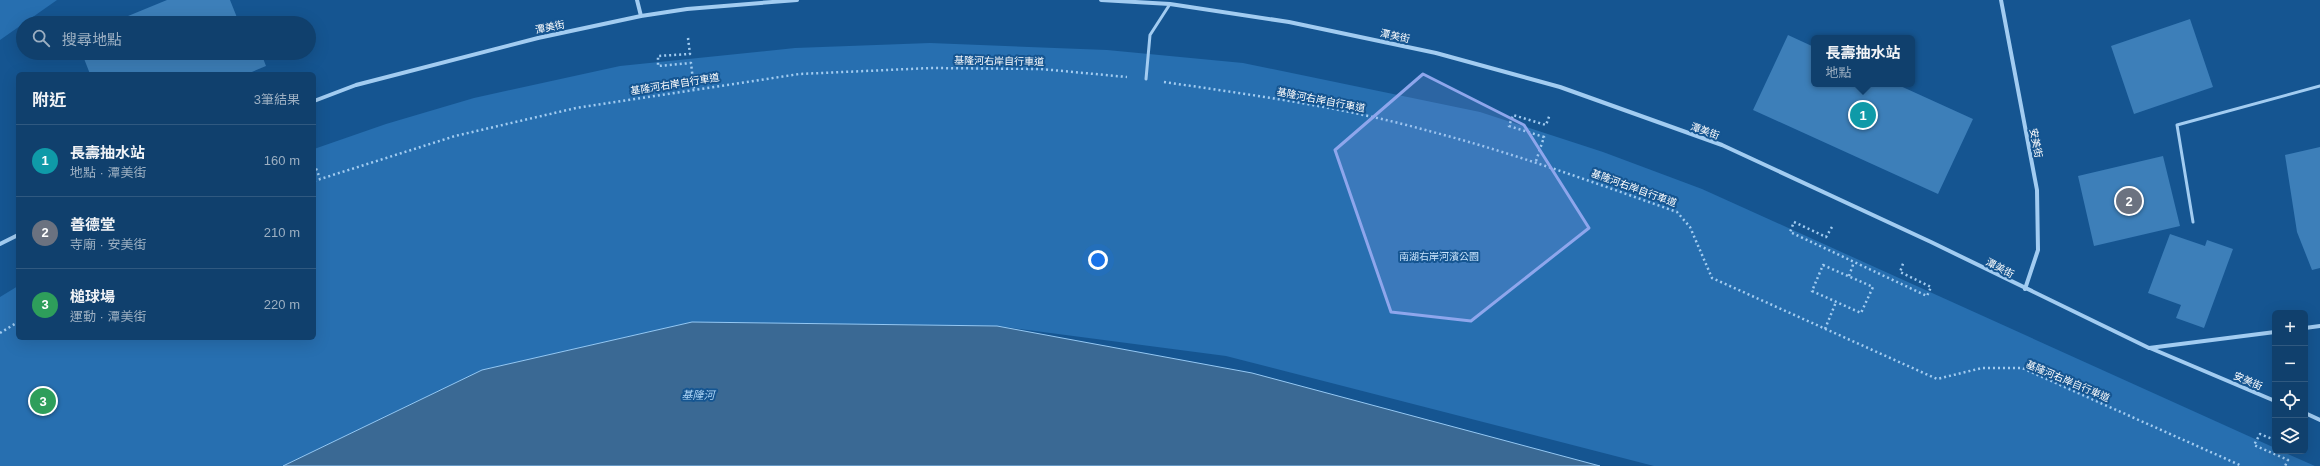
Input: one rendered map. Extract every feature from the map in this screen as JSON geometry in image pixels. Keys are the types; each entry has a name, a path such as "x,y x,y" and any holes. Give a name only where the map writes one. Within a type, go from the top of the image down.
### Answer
{"street":[{"path":"637,0 641,16"},
{"name":"潭美街","path":"316,100 356,85 538,38 641,16 687,9 797,0"},
{"name":"潭美街","path":"1101,0 1171,2 1289,22 1436,53 1560,88 1722,145 1931,242 2149,348"},
{"name":"安美街","path":"2001,0 2037,190 2038,250 2025,289"},
{"path":"0,244 16,236"},
{"path":"2308,328 2320,326"},
{"path":"2149,348 2272,332"},
{"name":"安美街","path":"2149,348 2272,400"},
{"path":"2308,414 2320,420"}],"lane":[{"path":"1146,79 1150,35 1171,2"},
{"path":"2193,222 2177,126 2320,86"}],"path":[{"path":"688,38 690,54 658,56 658,66 691,63 694,89"},
{"name":"基隆河右岸自行車道","path":"316,180 455,136 576,108 800,74 931,68 1041,69 1146,79 1294,101 1428,130 1536,161 1677,212 1690,227 1712,278 1937,379 1982,368 2022,368 2242,466"},
{"path":"1536,161 1544,137 1509,126 1513,115 1546,126 1550,114"},
{"path":"316,169 320,178"},
{"path":"1832,227 1826,237 1794,222 1790,232 1927,296 1931,287 1900,272 1904,261"},
{"path":"1849,276 1854,262"},
{"path":"1823,265 1849,276 1873,287 1861,313 1812,291 1823,265"},
{"path":"1825,329 1836,302"},
{"path":"0,333 16,323"},
{"path":"2272,439 2260,434 2254,445 2272,453"},
{"path":"2274,454 2288,460 2285,466"}],"highlighted area":[{"path":"1423,74 1524,125 1589,228 1471,321 1391,312 1335,150"}],"green space":[{"path":"0,0 57,0 34,16 16,16 16,29 0,40"},
{"name":"南湖右岸河濱公園","path":"930,43 1107,50 1243,63 1480,112 1603,152 1702,189 2272,447 2272,454 2288,454 2315,466 1654,466 1226,356 997,326 692,322 482,370 283,466 0,466 0,297 16,287 16,340 316,340 316,148 386,124 474,98 620,66 795,48"}],"water":[{"name":"基隆河","path":"692,322 997,326 1252,373 1600,466 283,466 482,370"}],"building":[{"path":"167,0 230,0 236,16 128,16"},
{"path":"2190,19 2213,87 2134,114 2111,46"},
{"path":"1788,35 1811,46 1811,87 1903,87 1973,119 1938,194 1753,110"},
{"path":"85,60 264,60 266,66 252,72 89,72"},
{"path":"2320,147 2320,268 2312,270 2297,232 2285,155"},
{"path":"2163,156 2180,226 2094,246 2078,176"},
{"path":"2170,234 2205,246 2207,240 2233,249 2204,328 2176,318 2181,305 2148,293"}],"place":[{"name":"長壽抽水站","path":"1863,115"},
{"name":"善德堂","path":"2129,201"},
{"name":"槌球場","path":"43,401"}]}
